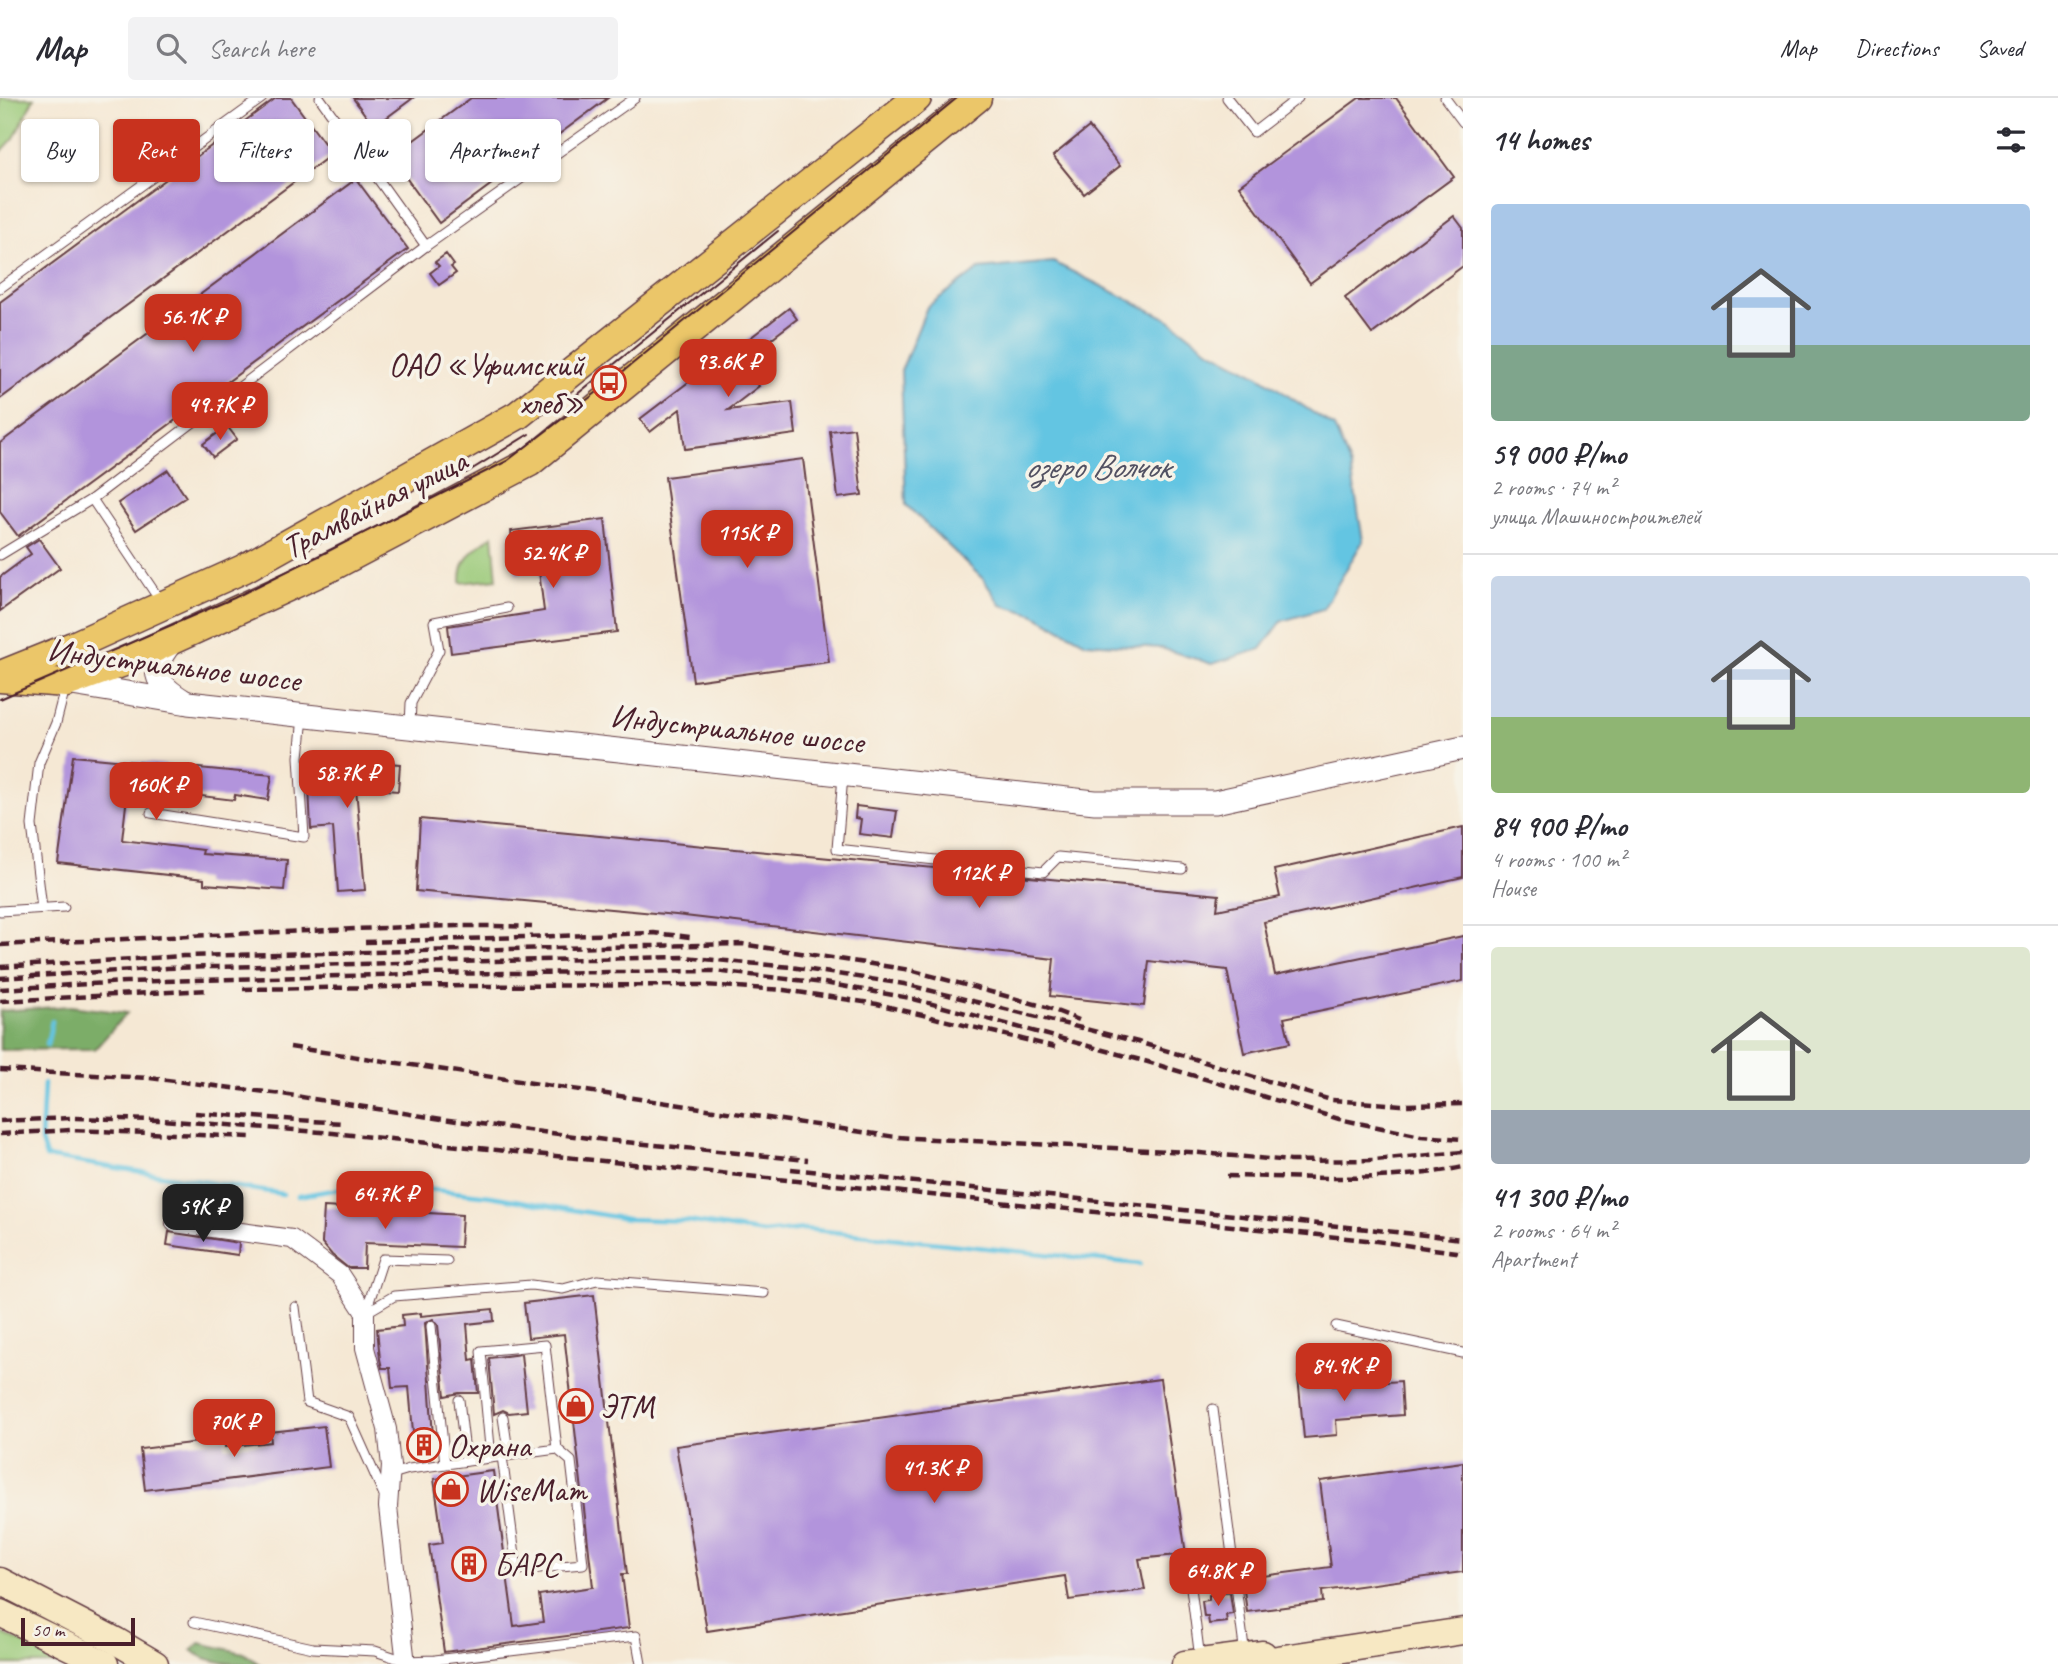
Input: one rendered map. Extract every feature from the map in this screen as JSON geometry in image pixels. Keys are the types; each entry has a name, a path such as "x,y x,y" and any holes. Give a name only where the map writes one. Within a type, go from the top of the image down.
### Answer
{"main road":[{"name":"Трамвайная улица","path":"0,676 243,569 518,415 917,98"},
{"name":"Трамвайная улица","path":"66,682 124,662 327,569 530,462 977,98"},
{"name":"Индустриальное шоссе","path":"0,676 66,682"},
{"path":"0,1581 155,1664"},
{"path":"0,1613 105,1664"},
{"path":"1195,1663 1245,1661 1463,1631"}],"street":[{"path":"173,640 159,656 156,671 160,682 170,693 188,703"},
{"name":"Индустриальное шоссе","path":"66,682 188,703 1095,802 1215,802 1463,748"},
{"path":"175,1223 292,1239 340,1275 365,1313 365,1348 387,1429 392,1474 388,1507 405,1663"}],"lane":[{"path":"0,288 262,98"},
{"path":"320,98 426,246"},
{"path":"0,555 92,499 426,246 635,98"},
{"path":"1227,98 1254,132 1298,98"},
{"path":"1445,98 1463,122"},
{"path":"92,499 164,606"},
{"path":"410,727 411,703 439,650 434,622 507,608"},
{"path":"42,908 32,825 39,763 56,723 66,682"},
{"path":"151,813 304,837 299,757 303,716"},
{"path":"843,774 837,849 1043,872 1058,857 1182,869"},
{"path":"0,911 64,907"},
{"path":"365,1313 383,1259 447,1261"},
{"path":"365,1313 394,1296 531,1285 563,1289 597,1280 764,1293"},
{"path":"295,1307 307,1402 349,1417 376,1473 388,1507"},
{"path":"431,1326 445,1464"},
{"path":"1336,1326 1463,1353"},
{"path":"491,1458 481,1351 545,1345 556,1449 571,1461 583,1564 517,1570 502,1456 507,1444 503,1417"},
{"path":"459,1400 466,1461"},
{"path":"1213,1409 1245,1661"},
{"path":"392,1474 404,1470 556,1449"},
{"path":"1190,1580 1195,1663"},
{"path":"194,1622 313,1648 375,1651 405,1663 636,1636 641,1664"}],"green space":[{"path":"0,98 34,98 24,119 21,119 14,138 0,153"},
{"path":"493,535 497,579 461,583 463,567 470,555"},
{"path":"70,1006 127,1013 95,1049 0,1050 0,1011"},
{"path":"0,1632 67,1664 0,1664"},
{"path":"200,1643 244,1653 259,1664 213,1661 192,1650"}],"water":[{"name":"озеро Волчок","path":"1053,262 1170,320 1206,348 1259,376 1334,427 1351,467 1363,541 1323,609 1282,621 1261,649 1212,664 1161,648 1086,643 1033,614 1001,605 983,579 906,505 901,371 927,307 979,269"}],"building":[{"path":"276,98 291,98 306,119 248,119"},
{"path":"353,98 413,98 385,119 368,119"},
{"path":"471,98 608,98 561,133 561,119 443,119"},
{"path":"1359,98 1396,98 1454,177 1310,283 1239,186"},
{"path":"1089,127 1120,166 1084,194 1053,156"},
{"path":"314,129 328,149 328,157 314,167"},
{"path":"425,132 425,182 494,182 439,223 409,182 411,142"},
{"path":"214,144 214,182 294,182 0,399 0,302 162,182 200,182 200,154"},
{"path":"352,182 358,182 408,249 18,536 0,512 0,443"},
{"path":"1454,216 1463,228 1463,266 1372,334 1345,298"},
{"path":"446,254 456,273 439,285 430,273 439,266 435,262"},
{"path":"789,308 797,319 759,348 765,356 747,370 759,386 728,410 792,402 796,434 685,449 680,409 650,432 640,419 699,374 704,365 713,358 728,355"},
{"path":"227,426 237,439 213,457 203,444"},
{"path":"854,428 862,495 838,498 830,431"},
{"path":"803,459 829,662 693,681 665,477"},
{"path":"168,470 186,497 136,530 118,503"},
{"path":"605,519 617,632 451,653 448,626 544,611 539,571 516,574 511,531"},
{"path":"39,539 60,568 0,611 0,577 31,554 26,547"},
{"path":"73,756 272,775 268,800 235,795 234,800 128,787 122,840 203,850 202,854 287,860 284,890 204,884 204,879 58,863"},
{"path":"333,759 400,764 398,791 356,788 365,890 338,892 333,827 311,829 308,766 332,769"},
{"path":"856,806 897,811 893,838 859,834 861,819 855,818"},
{"path":"420,819 1219,895 1217,910 1280,897 1274,870 1463,827 1463,877 1264,922 1275,975 1463,936 1463,981 1284,1018 1290,1043 1244,1053 1227,970 1149,961 1144,1006 1050,996 1054,959 676,915 416,891"},
{"path":"324,1207 462,1215 460,1247 365,1243 364,1268 348,1268 322,1243"},
{"path":"169,1232 239,1243 238,1255 167,1245"},
{"path":"594,1295 627,1574 622,1574 629,1628 444,1652 429,1545 443,1543 434,1479 493,1471 514,1626 543,1622 539,1595 593,1587 564,1334 528,1338 524,1303"},
{"path":"493,1309 494,1321 467,1324 470,1360 475,1359 478,1393 445,1396 438,1325 433,1319 425,1323 434,1451 415,1454 409,1387 392,1388 390,1368 382,1368 377,1329 403,1326 402,1315 421,1313 421,1316"},
{"path":"521,1354 527,1411 509,1413 503,1410 494,1414 489,1358"},
{"path":"1332,1374 1333,1386 1401,1381 1403,1415 1336,1420 1337,1435 1304,1438 1298,1377"},
{"path":"1160,1379 1186,1554 1139,1559 1145,1590 1069,1600 1065,1576 707,1631 676,1446"},
{"path":"324,1426 329,1467 145,1490 140,1449 224,1439 225,1447 271,1442 270,1432"},
{"path":"1463,1462 1463,1572 1322,1591 1323,1602 1247,1612 1244,1590 1257,1588 1255,1577 1331,1567 1320,1481"},
{"path":"1230,1593 1233,1614 1226,1615 1227,1622 1209,1624 1208,1617 1204,1617 1202,1601 1209,1600 1209,1595"}],"waterway":[{"path":"47,1045 52,1021"},
{"path":"44,1084 41,1141 46,1157 283,1194"},
{"path":"298,1196 345,1188 389,1185 490,1196 627,1219 688,1221 763,1233 805,1229 1140,1264"}],"tram line":[{"path":"0,699 234,598 507,461 609,383 957,98"},
{"path":"575,396 778,231"},
{"path":"466,473 529,434"}],"railway":[{"path":"0,945 392,928 532,927"},
{"path":"365,942 654,933 690,937"},
{"path":"0,967 184,956 742,944 910,970 1046,1007 1079,1020"},
{"path":"0,978 167,968 683,957 791,967 904,984 1138,1042 1331,1100 1401,1105 1463,1104"},
{"path":"0,989 126,982 413,974 714,971 824,983 910,998 1148,1062 1339,1119 1421,1136 1463,1139"},
{"path":"243,989 704,985 784,990 877,1004 1055,1047"},
{"path":"0,1001 208,990"},
{"path":"290,1047 896,1137 1189,1152 1291,1161 1375,1160 1463,1152"},
{"path":"0,1070 150,1078 605,1140 808,1160"},
{"path":"195,1113 342,1123"},
{"path":"0,1121 71,1118 160,1120 333,1133 1376,1241 1463,1253"},
{"path":"0,1134 71,1130 252,1137"},
{"path":"1227,1176 1375,1177 1463,1167"},
{"path":"791,1169 1463,1239"}],"place":[{"name":"ОАО «Уфимский хлеб»","path":"609,383"},
{"name":"ЭТМ","path":"576,1406"},
{"name":"Охрана","path":"424,1445"},
{"name":"WiseMam","path":"451,1489"},
{"name":"БАРС","path":"469,1564"}]}
